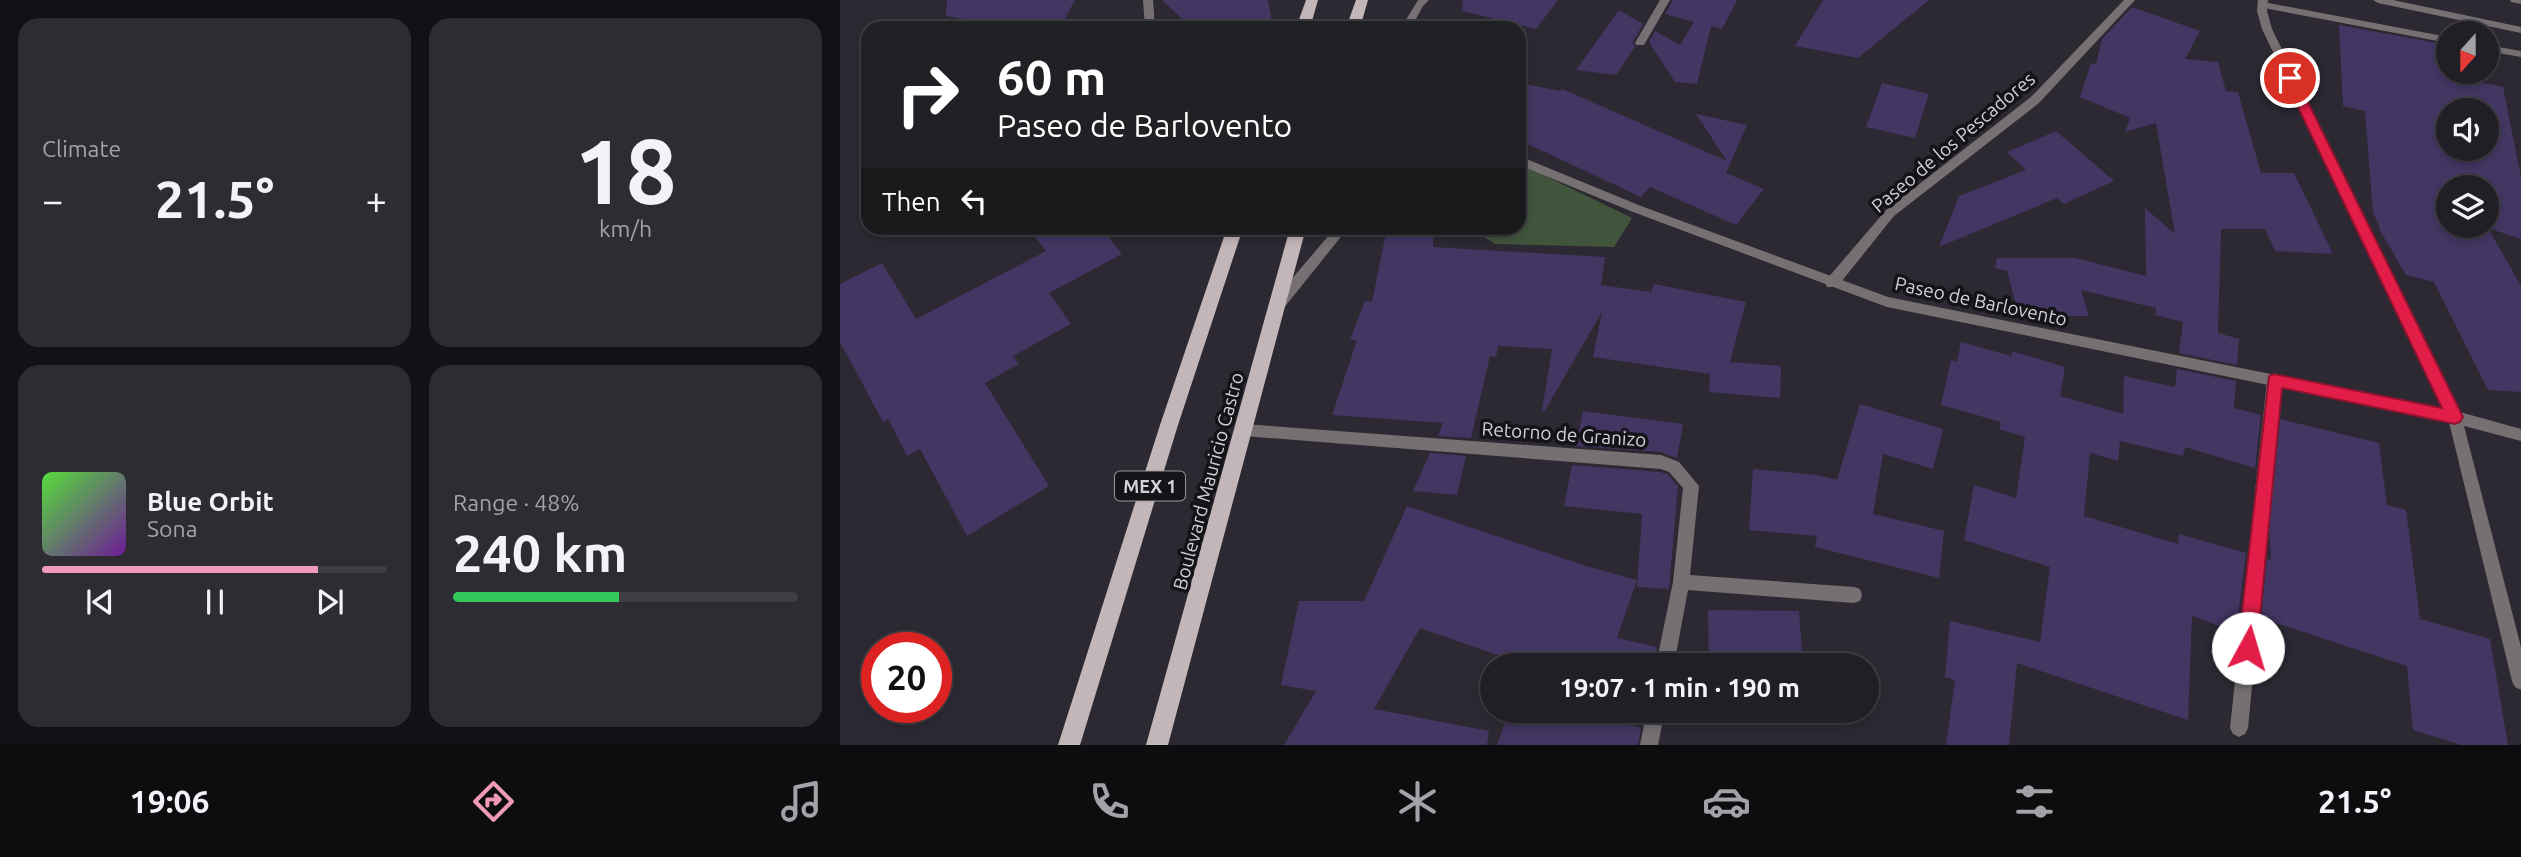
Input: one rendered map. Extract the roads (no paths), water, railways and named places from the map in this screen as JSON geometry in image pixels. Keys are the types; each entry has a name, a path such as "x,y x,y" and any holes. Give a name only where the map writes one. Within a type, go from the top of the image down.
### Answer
{"main road":[{"path":"1305,21 1312,0"},
{"path":"1355,21 1362,0"},
{"name":"MEX 1","path":"1069,745 1169,425 1234,235"},
{"name":"Boulevard Mauricio Castro","path":"1157,745 1296,235"}],"street":[{"path":"1148,0 1150,21"},
{"path":"1410,21 1424,0"},
{"path":"1640,43 1665,0"},
{"name":"Paseo de los Pescadores","path":"1832,284 1890,213 2035,100 2130,0"},
{"path":"2378,0 2521,30"},
{"path":"2515,0 2521,1"},
{"path":"2436,38 2263,2 2267,29 2455,417 2516,632 2521,681"},
{"path":"2499,50 2521,54"},
{"name":"Paseo de Barlovento","path":"1526,163 1832,284 1887,302 2455,417 2521,435"},
{"path":"1276,307 1336,235"},
{"path":"2239,728 2274,380"},
{"name":"Retorno de Granizo","path":"1244,430 1661,462 1674,467 1691,486 1681,582 1667,653"},
{"path":"1681,582 1854,595"},
{"path":"1650,745 1654,723"}]}
